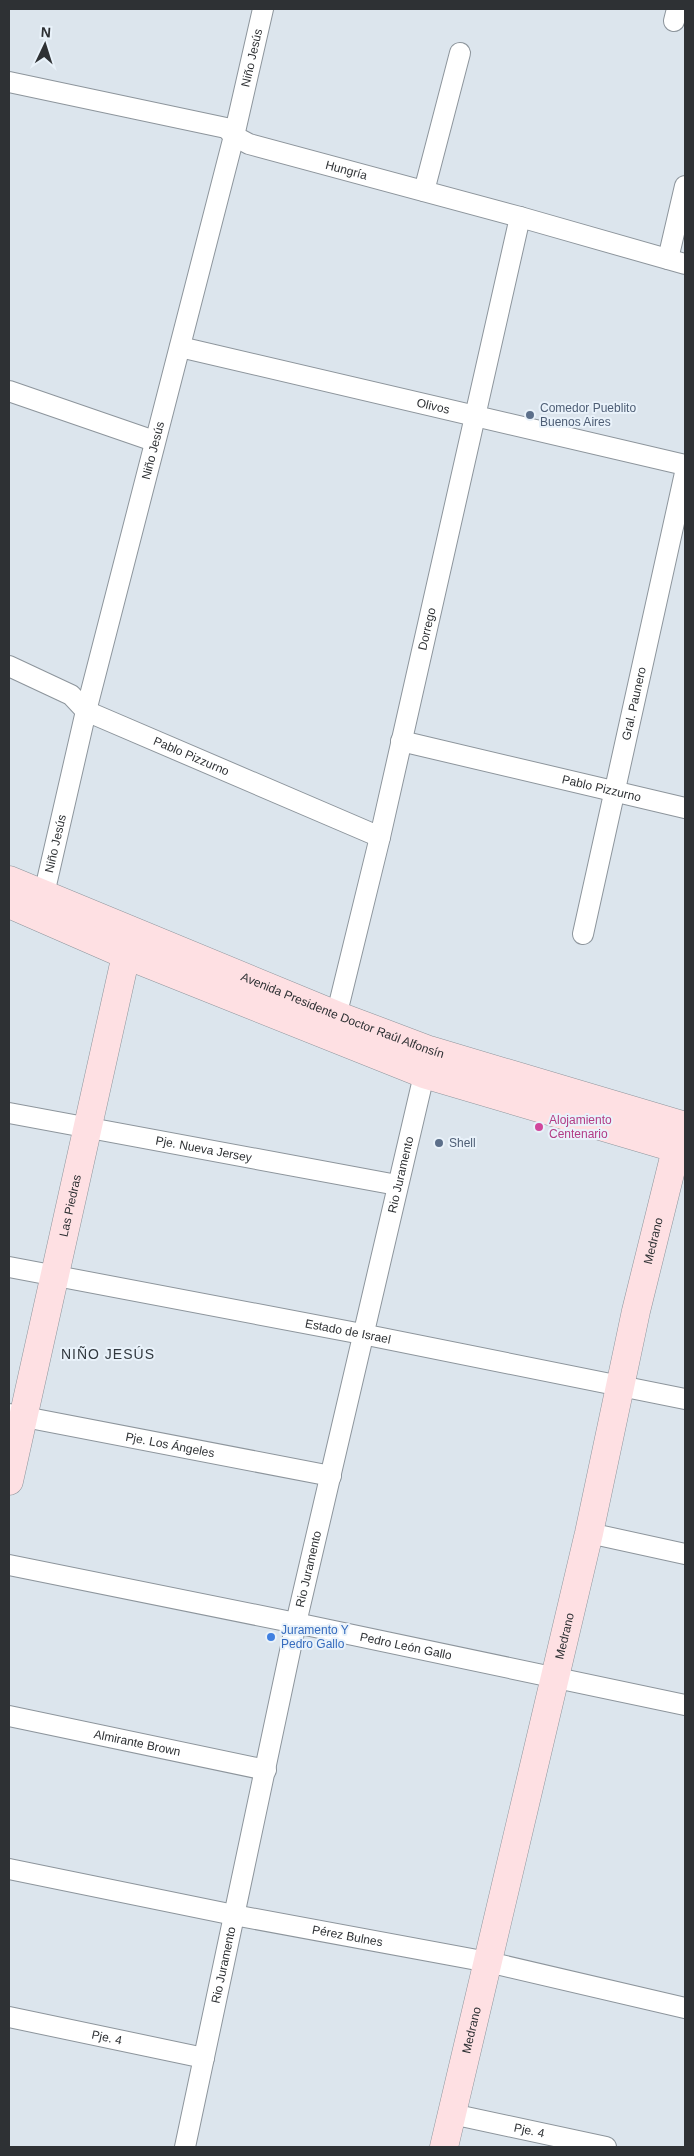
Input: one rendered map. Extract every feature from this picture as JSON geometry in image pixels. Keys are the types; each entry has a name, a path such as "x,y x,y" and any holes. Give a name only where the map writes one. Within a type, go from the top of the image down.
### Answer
{"street":[{"name":"Niño Jesús","path":"42,905 86,711 234,136 263,9"},
{"path":"424,191 440,138 446,103 460,53"},
{"name":"Hungría","path":"9,82 226,128 234,136 249,144 520,217 677,262"},
{"path":"677,262 685,186"},
{"name":"Dorrego","path":"333,1027 380,837 520,217"},
{"name":"Olivos","path":"180,347 685,465"},
{"path":"9,391 154,441"},
{"name":"Gral. Paunero","path":"583,934 613,791 685,473"},
{"name":"Pablo Pizzurno","path":"9,666 71,696 86,711 380,837"},
{"name":"Pablo Pizzurno","path":"401,741 685,808"},
{"name":"Avenida Presidente Doctor Raúl Alfonsín","path":"9,880 42,905 333,1027 427,1062 682,1138"},
{"name":"Avenida Presidente Doctor Raúl Alfonsín","path":"9,904 42,905"},
{"name":"Las Piedras","path":"9,1481 15,1415 53,1275 131,943"},
{"name":"Rio Juramento","path":"185,2147 296,1623 427,1062"},
{"name":"Pje. Nueva Jersey","path":"9,1113 89,1126 397,1185"},
{"name":"Medrano","path":"444,2147 589,1534 636,1311 682,1138"},
{"name":"Estado de Israel","path":"9,1267 362,1334 685,1399"},
{"name":"Pje. Los Ángeles","path":"15,1415 331,1476"},
{"path":"589,1534 685,1554"},
{"name":"Pedro León Gallo","path":"9,1565 685,1705"},
{"name":"Almirante Brown","path":"9,1716 266,1770"},
{"name":"Pérez Bulnes","path":"9,1869 234,1915 488,1962 685,2008"},
{"name":"Pje. 4","path":"9,2017 204,2058"},
{"name":"Pje. 4","path":"452,2114 606,2147"}],"place":[{"name":"Comedor Pueblito Buenos Aires","path":"530,415"},
{"name":"Alojamiento Centenario","path":"539,1127"},
{"name":"Shell","path":"439,1143"},
{"name":"Juramento Y Pedro Gallo","path":"271,1637"}],"district":[{"name":"NIÑO JESÚS","path":"108,1354"}]}
